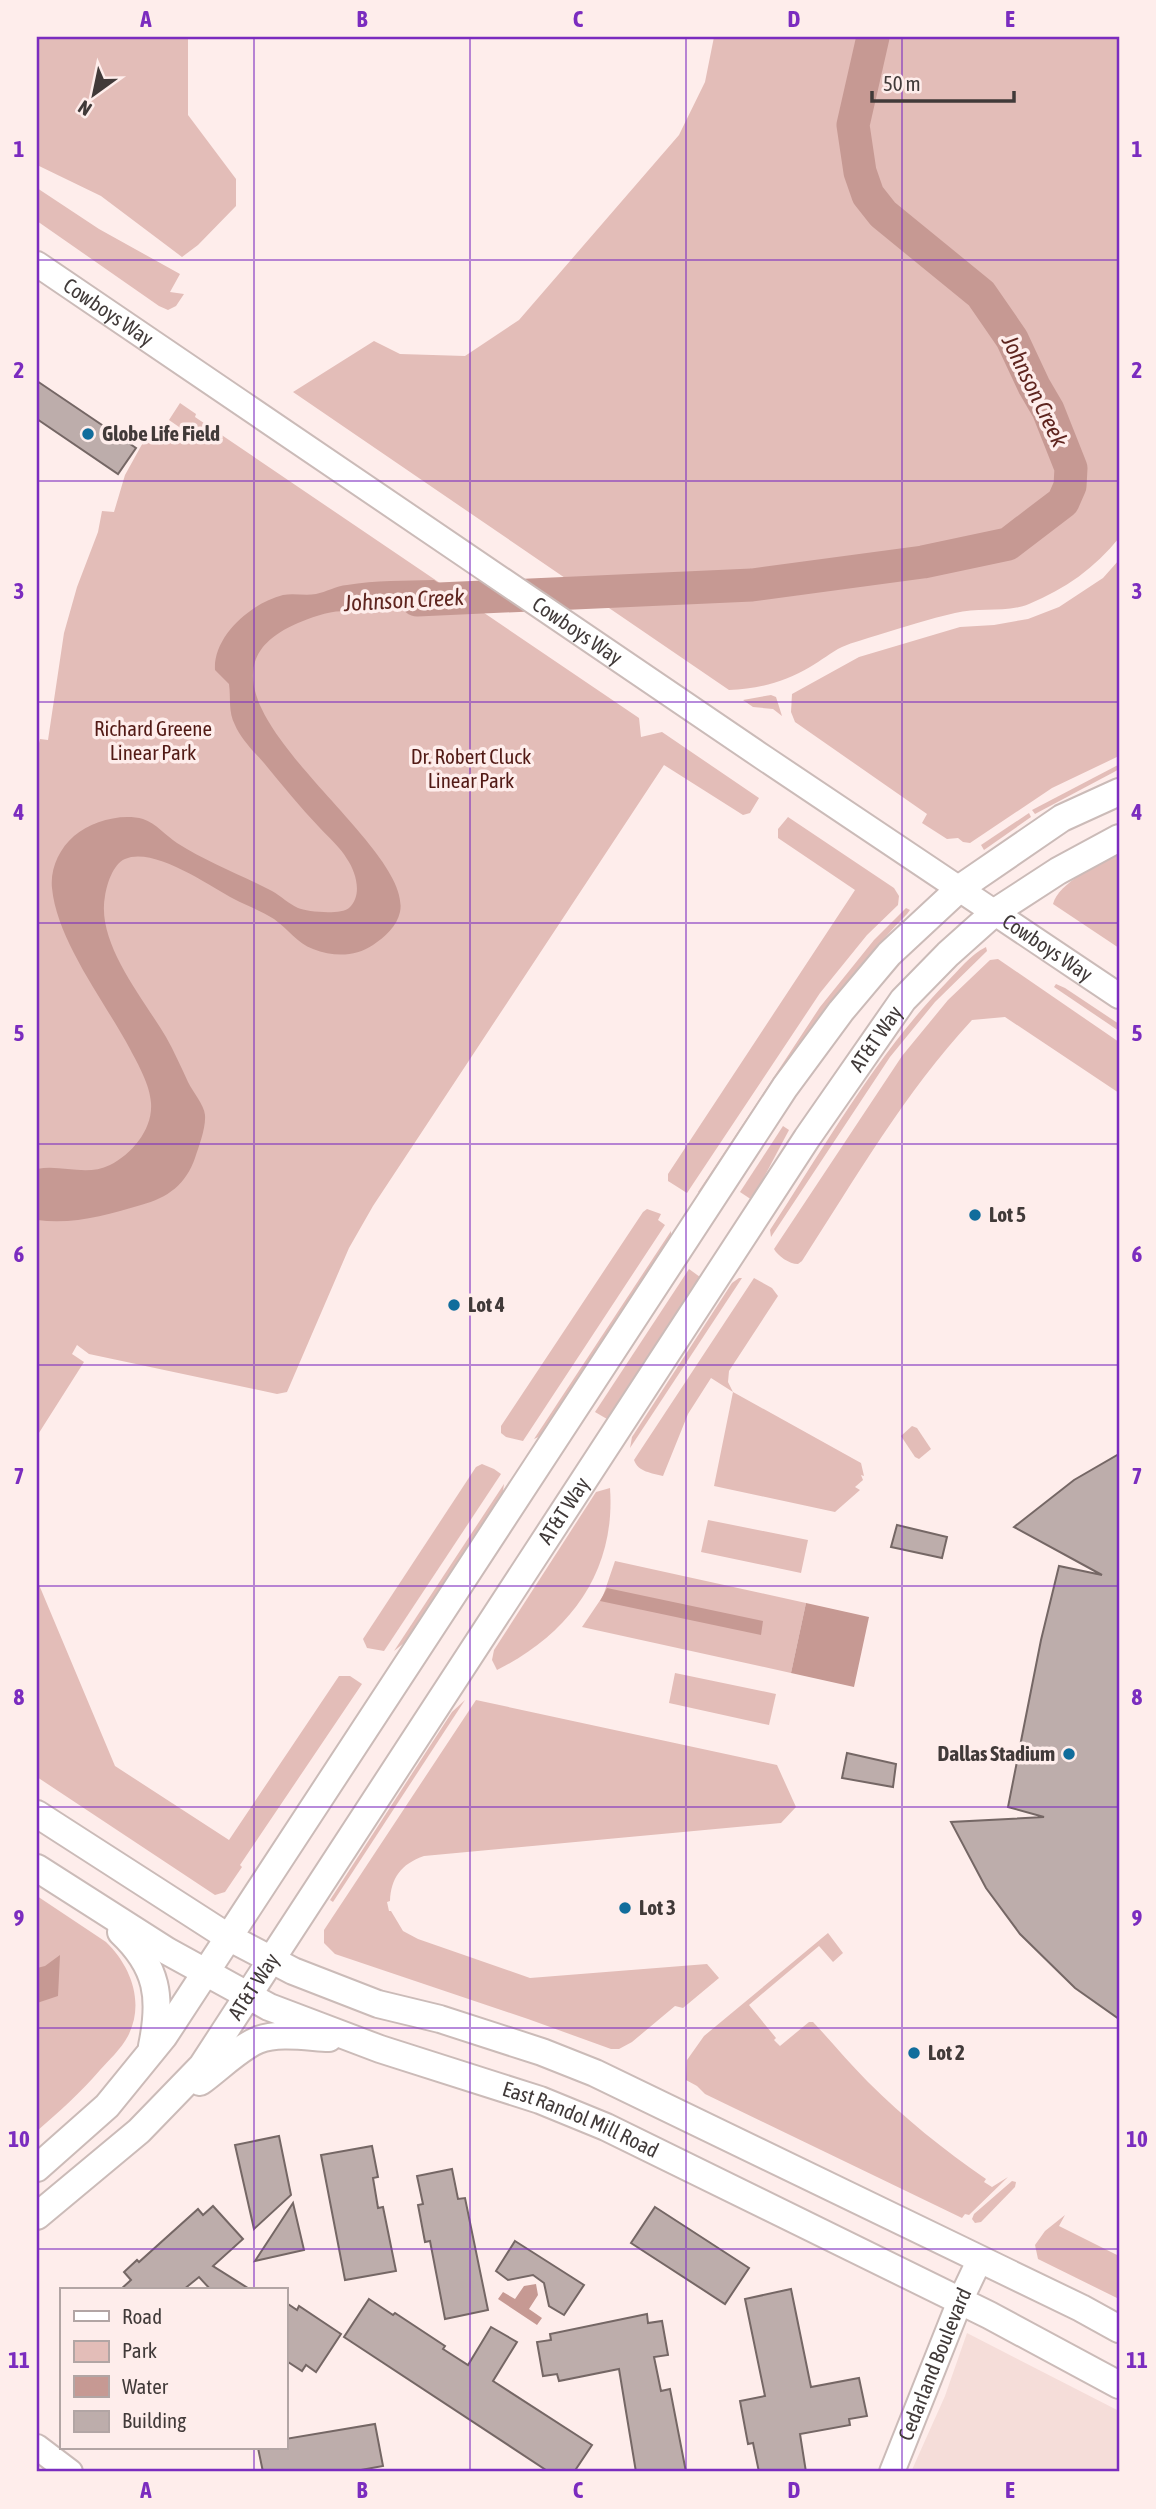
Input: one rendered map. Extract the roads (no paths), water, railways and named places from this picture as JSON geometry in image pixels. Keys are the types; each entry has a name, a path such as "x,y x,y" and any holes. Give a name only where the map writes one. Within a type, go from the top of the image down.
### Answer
{"main road":[{"name":"AT&T Way","path":"37,2168 107,2106 164,2036 785,1087 841,1011 889,954 960,888 1062,818 1119,792"},
{"name":"AT&T Way","path":"37,2216 139,2131 202,2066 843,1086 903,1000 948,954 995,912 1119,838"},
{"path":"37,1814 228,1937 270,1961 319,1983 378,2004 542,2052 640,2094 1119,2329"},
{"name":"East Randol Mill Road","path":"37,1868 167,1951 247,1996 354,2040 540,2099 620,2134 1035,2338 1119,2385"},
{"path":"92,1904 138,1948 154,1980 158,2016 151,2051"},
{"path":"161,2109 225,2064 243,2047 258,2040 291,2036 354,2040"},
{"path":"620,2134 640,2094"}],"street":[{"name":"Cowboys Way","path":"37,264 1119,996"},
{"name":"Cedarland Boulevard","path":"892,2472 979,2259"},
{"path":"37,2447 70,2472"}],"water":[{"path":"434,580 470,604 352,613 340,611 310,618 298,623 261,650 254,684 269,723 299,763 370,844 394,881 400,912 396,922 386,935 366,949 352,954 321,952 297,940 269,916 181,869 137,856 125,859 117,865 105,896 107,932 124,970 166,1037 203,1107 203,1131 187,1175 168,1194 151,1202 90,1218 37,1220 37,1169 92,1170 110,1165 140,1140 151,1113 150,1096 140,1068 72,950 63,929 52,888 52,874 60,853 74,836 97,823 134,817 152,823 188,850 272,891 298,908 332,912 349,908 357,890 350,864 341,850 298,804 241,735 231,715 229,684 215,670 216,657 227,633 236,623 271,599 287,594 316,594 358,583"},
{"path":"607,1588 763,1621 761,1635 600,1601"},
{"path":"806,1603 869,1617 854,1687 791,1673"},
{"path":"60,1955 58,1996 37,2003 37,1968 45,1966"},
{"path":"536,2284 538,2295 529,2309 542,2318 537,2325 498,2299 503,2292 515,2299 524,2286"}],"waterway":[{"name":"Johnson Creek","path":"417,600 752,585 923,562 1008,544 1063,502 1070,486 1071,468 1048,410 1012,339 981,294 883,214 868,195 860,172 853,125 873,37"}],"place":[{"name":"Globe Life Field","path":"88,434"},
{"name":"Lot 5","path":"975,1215"},
{"name":"Lot 4","path":"454,1305"},
{"name":"Dallas Stadium","path":"1069,1754"},
{"name":"Lot 3","path":"625,1908"},
{"name":"Lot 2","path":"914,2053"}],"park label":[{"name":"Richard Greene Linear Park","path":"153,741"},
{"name":"Dr. Robert Cluck Linear Park","path":"471,769"}]}
